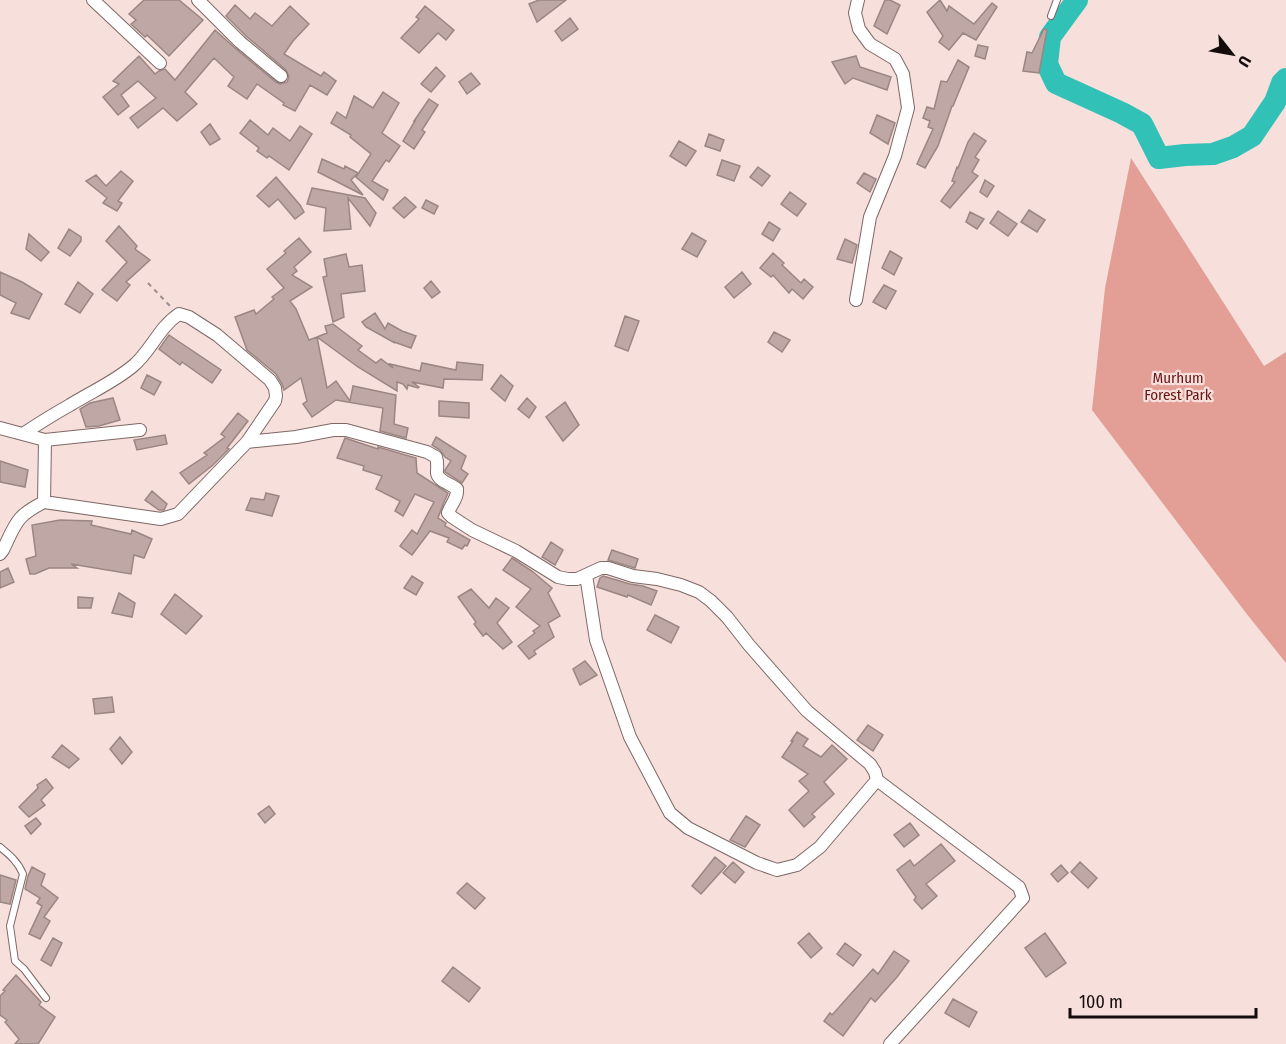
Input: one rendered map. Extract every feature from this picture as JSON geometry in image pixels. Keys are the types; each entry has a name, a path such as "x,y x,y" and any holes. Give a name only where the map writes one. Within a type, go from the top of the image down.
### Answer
{"street":[{"path":"93,0 160,63"},
{"path":"198,0 240,42 282,76"},
{"path":"856,300 870,218 895,156 908,108 903,74 895,59 870,44 859,29 855,13 858,0"},
{"path":"0,554 18,520 44,501 161,519 178,514 247,442 275,401 277,392 270,380 217,335 189,317 179,314 170,320 130,369 22,434"},
{"path":"0,428 45,440 140,430"},
{"path":"247,442 346,430 427,452 436,457 439,478 457,489 456,497 448,513 452,517 472,530 516,551 558,577 577,579 601,568 608,568 633,576 657,579 699,592 727,617 807,711 870,764 878,780 1019,887 1023,898 890,1044"},
{"path":"44,501 45,440"},
{"path":"586,575 596,640 630,737 670,813 688,828 777,870 797,865 820,847 878,780"}],"lane":[{"path":"1051,16 1057,0"},
{"path":"0,847 13,858 23,874 10,926 15,960 46,998"}],"path":[{"path":"147,283 179,314"}],"green space":[{"name":"Murhum Forest Park","path":"1131,158 1264,366 1286,352 1286,663 1092,410 1105,288"}],"building":[{"path":"144,0 179,0 203,20 169,56 147,35 145,37 131,24 136,20 129,14"},
{"path":"539,0 566,0 537,22 529,4"},
{"path":"885,0 900,5 887,34 874,26"},
{"path":"940,0 947,11 949,6 974,24 992,3 997,7 976,40 963,33 949,50 939,42 943,36 927,12"},
{"path":"235,5 250,19 255,13 272,26 290,6 309,24 284,54 321,76 324,72 336,81 327,95 310,85 295,111 283,105 284,103 257,84 247,99 228,86 234,77 214,58 185,92 197,104 177,121 163,108 138,128 130,118 156,98 138,81 121,95 129,106 118,115 103,97 119,84 113,81 139,56 155,74 165,69 175,80 215,30 276,82 280,84 287,82 289,77 286,70 226,16"},
{"path":"425,6 454,30 446,40 438,33 419,53 401,38 419,19 416,17"},
{"path":"570,18 578,29 562,41 555,31"},
{"path":"1044,29 1047,30 1039,73 1023,71 1027,52 1032,53"},
{"path":"978,45 988,47 985,59 975,56"},
{"path":"856,56 860,67 891,77 887,90 853,78 845,84 832,62"},
{"path":"958,60 969,67 938,146 925,168 917,164 933,129 928,127 930,121 923,118 927,107 934,109 941,81 947,82"},
{"path":"436,67 445,76 431,92 421,84"},
{"path":"471,73 480,84 467,94 459,82"},
{"path":"383,92 399,103 382,133 400,146 389,162 386,160 372,181 388,190 383,200 356,177 371,154 350,137 351,135 331,123 337,112 346,118 354,96 373,108"},
{"path":"429,99 438,105 422,130 425,132 414,149 403,141"},
{"path":"877,115 895,123 888,144 870,133"},
{"path":"250,120 268,135 273,128 290,141 300,126 312,134 289,170 269,156 267,158 257,151 259,148 240,133"},
{"path":"210,124 220,139 210,145 201,132"},
{"path":"974,133 986,141 975,157 979,160 972,172 978,176 950,208 941,201 955,182 952,181 957,167"},
{"path":"709,134 724,140 720,151 705,146"},
{"path":"679,141 696,151 686,166 670,156"},
{"path":"322,159 344,169 345,166 358,173 351,180 363,195 318,172"},
{"path":"722,160 740,166 734,181 717,175"},
{"path":"758,167 770,176 762,186 750,177"},
{"path":"121,171 133,181 118,201 122,203 117,211 103,203 107,198 86,181 96,175 106,186"},
{"path":"864,173 876,179 870,192 857,183"},
{"path":"276,177 304,212 295,219 278,199 269,207 257,196"},
{"path":"985,180 994,186 987,197 980,192"},
{"path":"312,188 365,198 376,213 370,226 348,198 351,229 324,231 326,208 307,204"},
{"path":"790,192 806,204 797,216 781,204"},
{"path":"405,197 416,207 404,218 393,208"},
{"path":"426,200 438,206 434,214 422,208"},
{"path":"1029,210 1045,220 1037,232 1021,222"},
{"path":"998,211 1017,224 1008,236 990,223"},
{"path":"970,212 984,219 977,229 966,222"},
{"path":"769,222 780,229 773,241 762,234"},
{"path":"119,226 137,246 135,249 150,260 126,282 130,285 117,301 102,290 127,262 106,241"},
{"path":"69,229 81,237 81,241 70,256 58,248"},
{"path":"692,233 706,241 697,257 682,249"},
{"path":"29,234 49,252 41,261 26,249"},
{"path":"299,238 311,252 294,267 297,271 292,275 312,287 290,301 296,309 309,340 317,337 327,388 336,381 350,401 353,386 396,395 394,424 408,428 406,438 380,431 383,408 336,400 312,417 303,404 307,401 301,378 284,390 276,374 247,350 235,317 254,310 256,314 284,288 267,269"},
{"path":"845,239 857,245 852,263 837,259"},
{"path":"890,251 902,258 894,275 882,268"},
{"path":"773,253 801,283 804,279 813,287 803,299 792,289 789,293 773,275 771,277 760,268"},
{"path":"346,254 349,267 362,265 365,291 341,294 344,317 333,322 323,277 327,276 324,259"},
{"path":"0,272 42,294 29,319 11,313 16,303 0,295"},
{"path":"742,272 751,284 734,298 725,287"},
{"path":"431,281 440,292 432,298 424,288"},
{"path":"78,282 93,294 80,313 65,304"},
{"path":"884,285 896,291 886,309 873,302"},
{"path":"375,313 385,329 388,323 416,336 411,348 395,343 366,327 362,322"},
{"path":"625,316 639,321 628,351 615,346"},
{"path":"333,324 362,346 358,350 376,363 381,359 393,368 390,364 420,371 422,363 456,370 457,362 483,365 482,380 444,379 443,388 412,382 419,387 408,385 407,389 403,384 397,382 397,391 358,367 317,337 327,333 325,326"},
{"path":"774,332 790,340 782,352 768,342"},
{"path":"169,335 221,370 212,383 182,362 180,365 159,349"},
{"path":"147,375 161,382 154,395 141,388"},
{"path":"501,375 513,386 505,401 491,389"},
{"path":"113,398 120,420 86,427 80,409 90,403"},
{"path":"527,398 536,407 529,418 518,409"},
{"path":"439,401 469,403 469,418 439,416"},
{"path":"565,402 579,425 563,441 546,417"},
{"path":"238,413 248,421 227,448 229,449 189,484 180,473 207,455 204,453 225,437 221,434"},
{"path":"165,435 167,444 137,450 134,440"},
{"path":"436,437 466,456 461,469 468,474 462,483 445,472 451,461 432,445"},
{"path":"345,438 416,458 417,473 448,493 438,518 446,523 445,526 470,540 467,546 465,545 462,549 447,542 449,538 430,531 412,555 400,546 412,530 417,534 434,502 415,494 403,516 395,511 400,501 376,489 382,476 363,470 364,466 337,458"},
{"path":"0,461 28,470 25,487 0,482"},
{"path":"152,491 167,504 164,510 159,510 145,500"},
{"path":"266,493 279,496 272,516 246,510 251,498 264,500"},
{"path":"60,520 92,521 91,525 131,534 132,530 152,539 144,558 134,555 131,574 71,564 77,568 49,568 30,574 26,559 36,556 32,525"},
{"path":"551,542 563,550 555,565 542,557"},
{"path":"612,550 638,559 635,568 608,560"},
{"path":"512,558 552,588 548,593 560,616 548,623 554,637 534,651 536,654 529,659 518,646 535,633 533,631 540,626 516,607 531,589 503,570"},
{"path":"8,568 14,582 0,588 0,572"},
{"path":"412,576 423,583 416,595 404,588"},
{"path":"603,576 657,591 651,605 628,595 627,597 597,587"},
{"path":"471,589 489,608 496,598 509,608 497,623 512,642 503,649 486,633 483,636 458,597"},
{"path":"119,593 135,603 132,617 112,613"},
{"path":"175,594 202,616 186,634 161,614"},
{"path":"78,597 93,598 91,608 78,608"},
{"path":"655,615 679,627 671,643 647,630"},
{"path":"585,661 597,675 580,685 573,669"},
{"path":"112,697 114,712 95,714 93,699"},
{"path":"868,725 883,735 873,751 857,740"},
{"path":"797,732 808,739 803,746 821,757 832,745 847,759 824,782 834,794 812,814 815,817 804,827 789,810 809,791 799,781 808,774 782,757"},
{"path":"120,737 132,752 122,764 110,749"},
{"path":"62,745 79,759 69,768 52,757"},
{"path":"46,779 53,788 41,800 45,805 29,817 19,807 38,788 37,785"},
{"path":"269,806 275,814 265,823 258,814"},
{"path":"746,816 760,825 745,847 730,840"},
{"path":"36,818 41,824 31,834 25,826"},
{"path":"910,823 919,835 904,847 894,835"},
{"path":"941,844 955,861 926,884 937,896 922,909 914,900 916,897 897,870 910,860 914,866"},
{"path":"715,857 726,866 701,894 692,886"},
{"path":"733,862 744,872 735,883 723,873"},
{"path":"1080,862 1097,878 1088,888 1071,872"},
{"path":"1061,865 1068,873 1058,882 1051,874"},
{"path":"32,867 45,874 41,885 58,898 44,917 50,921 40,939 29,934 42,906 37,903 40,898 25,889"},
{"path":"0,875 16,880 10,904 0,902"},
{"path":"467,883 485,898 475,909 457,893"},
{"path":"809,933 822,948 811,958 798,943"},
{"path":"1045,933 1066,963 1046,977 1025,948"},
{"path":"53,938 62,943 51,966 41,960"},
{"path":"845,943 861,955 853,966 837,954"},
{"path":"894,951 909,961 875,1002 871,998 843,1036 824,1021 873,969 878,974"},
{"path":"453,967 480,988 469,1002 442,981"},
{"path":"16,975 41,1002 39,1005 55,1017 38,1044 15,1044 19,1039 5,1022 7,1020 0,1015 0,996"},
{"path":"953,999 977,1012 969,1027 945,1013"}],"waterway":[{"path":"1077,0 1050,37 1047,64 1056,83 1142,124 1159,158 1213,154 1233,147 1252,136 1275,102 1282,83 1286,79"}]}
